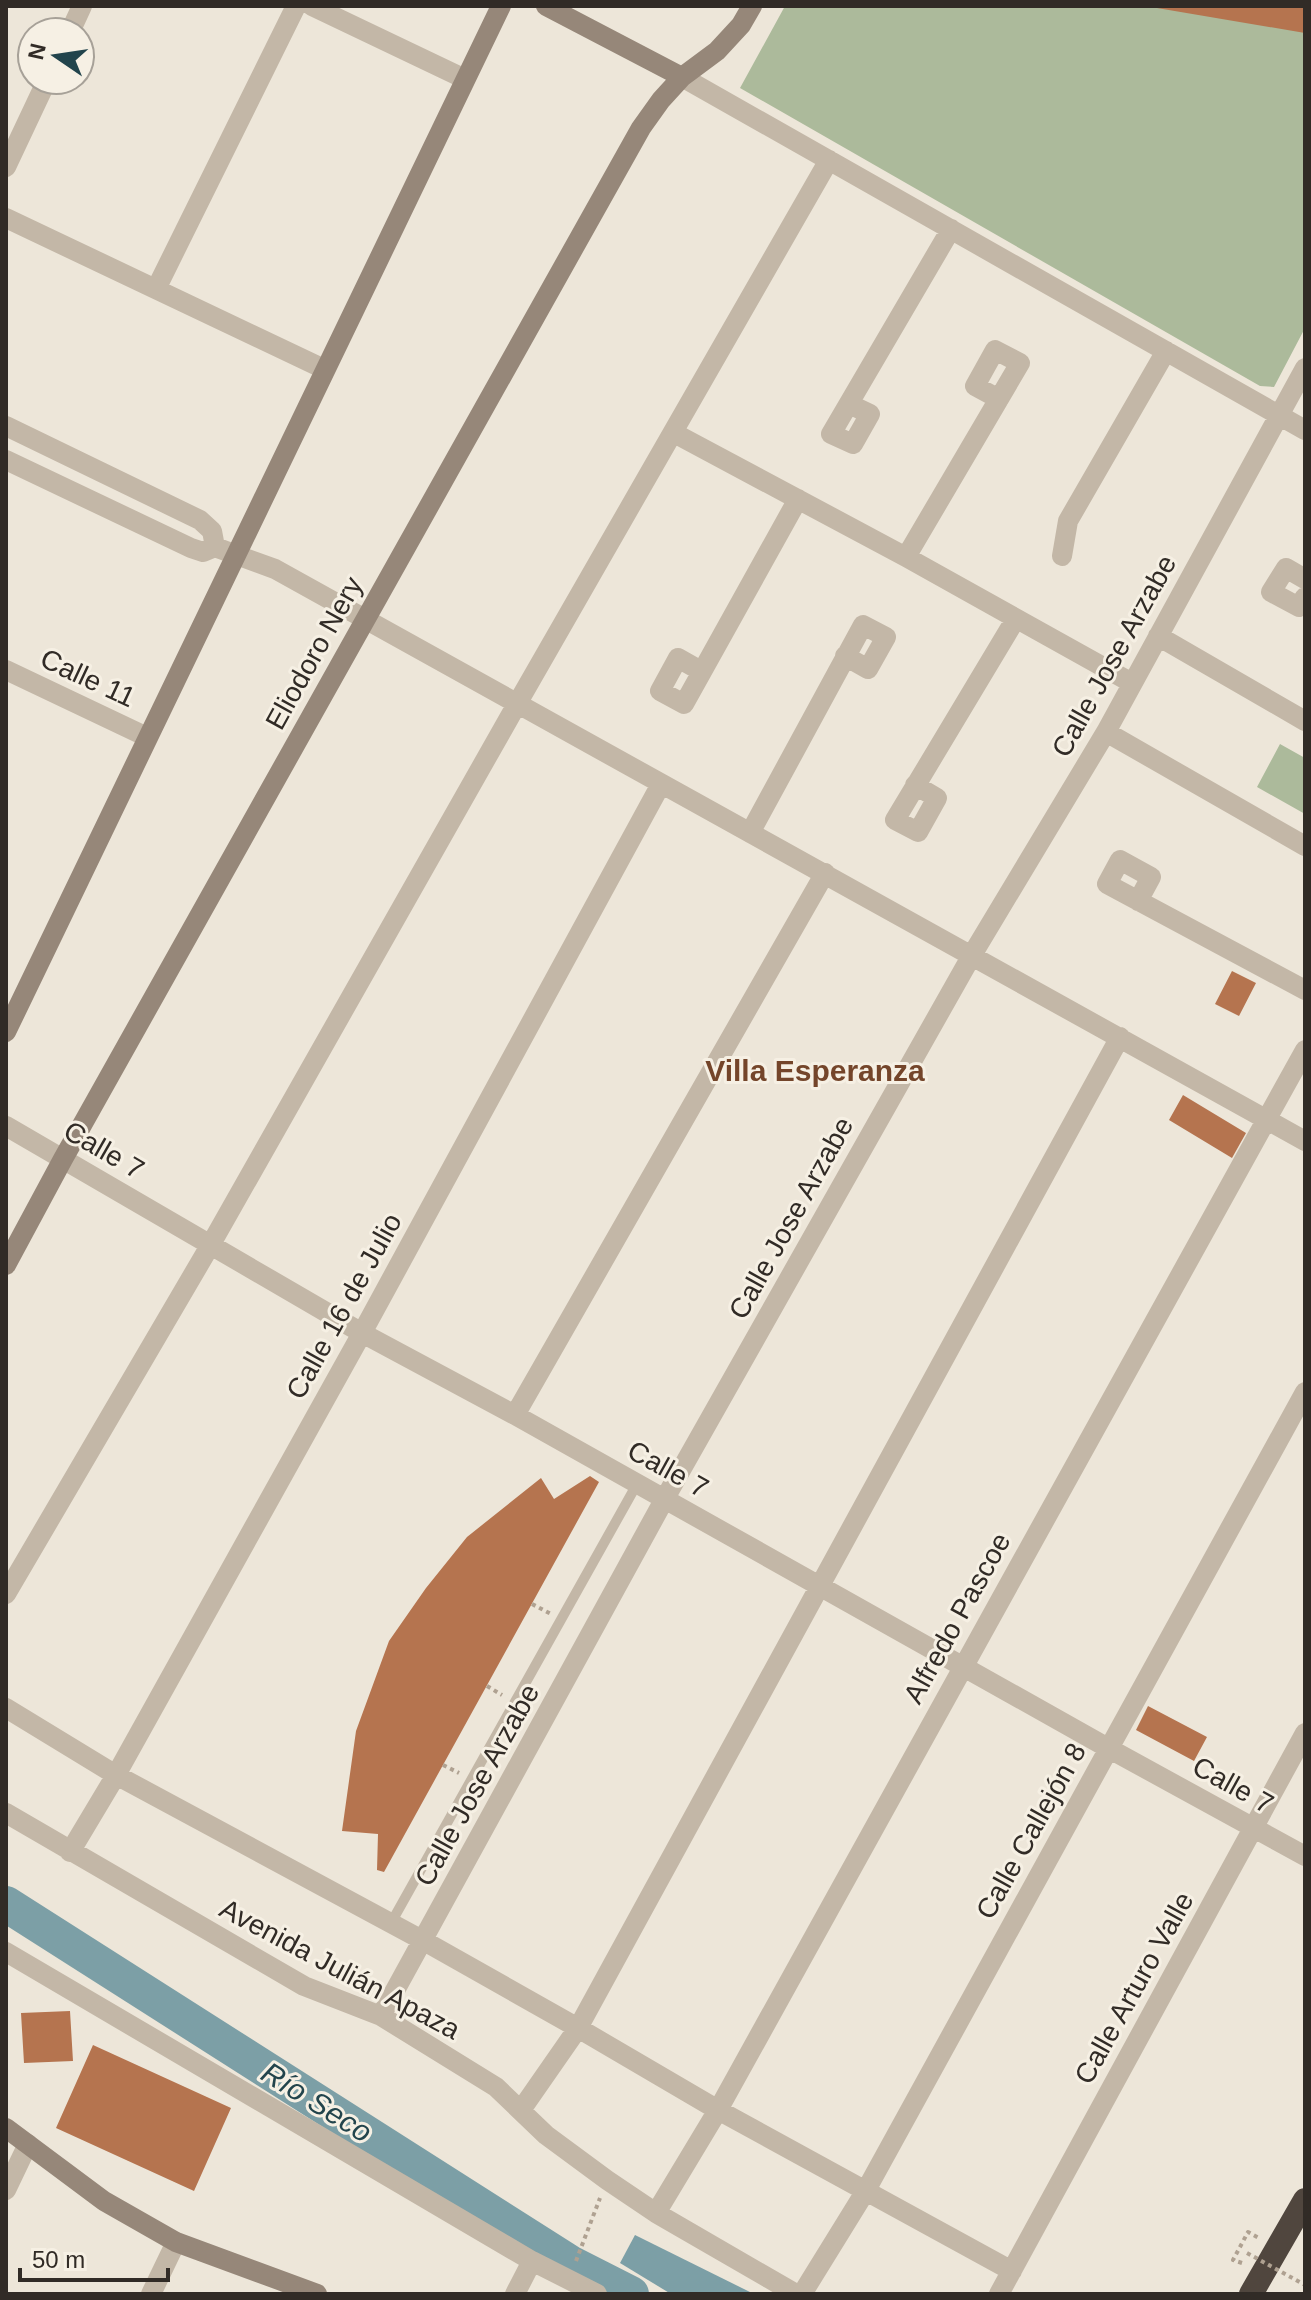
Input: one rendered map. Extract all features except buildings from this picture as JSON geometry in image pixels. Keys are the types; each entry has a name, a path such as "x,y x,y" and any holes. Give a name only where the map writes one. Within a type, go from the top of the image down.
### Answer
{"highway":[{"path":"1255,2293 1305,2200"}],"street":[{"path":"156,289 296,6"},
{"path":"312,6 465,79"},
{"path":"6,1031 501,6"},
{"path":"546,6 682,77 1305,430"},
{"name":"Eliodoro Nery","path":"6,1265 641,128 682,77 717,51 741,25 752,6"},
{"path":"6,167 39,96"},
{"path":"6,1594 211,1244 829,160"},
{"path":"6,218 324,369"},
{"path":"849,404 951,229"},
{"path":"1062,556 1068,521 1166,351"},
{"name":"Calle Jose Arzabe","path":"381,2016 664,1500 972,955 1106,732 1305,368"},
{"path":"906,557 999,399"},
{"path":"6,426 200,520 212,531 215,547"},
{"path":"674,433 1132,683"},
{"path":"6,460 191,548 203,552 215,547 275,569 1305,1141"},
{"path":"701,671 798,499"},
{"path":"1305,579 1286,568 1271,592 1299,607 1305,597"},
{"path":"915,785 1015,620"},
{"path":"1158,636 1305,721"},
{"path":"750,833 845,656"},
{"name":"Calle 11","path":"6,670 147,737"},
{"path":"1106,732 1305,846"},
{"name":"Calle 16 de Julio","path":"70,1852 362,1333 661,784"},
{"path":"515,1415 825,873"},
{"path":"1138,901 1305,990"},
{"path":"521,2110 578,2028 1120,1037"},
{"name":"Alfredo Pascoe","path":"656,2213 718,2110 1305,1050"},
{"name":"Calle 7","path":"6,1126 362,1333 515,1415 1305,1856"},
{"name":"Calle Callejón 8","path":"799,2294 865,2192 1305,1392"},
{"path":"6,1708 116,1775 424,1941 718,2110 1012,2271"},
{"name":"Calle Arturo Valle","path":"999,2294 1305,1733"},
{"name":"Avenida Julián Apaza","path":"6,1813 304,1986 381,2016 496,2087 546,2135 656,2213 799,2294"},
{"path":"6,1952 532,2261 597,2294"},
{"path":"6,2128 104,2201 176,2242 317,2294"},
{"path":"6,2190 28,2144"},
{"path":"151,2294 176,2242"},
{"path":"515,2294 532,2261"}],"lane":[{"path":"391,1923 637,1484"}],"path":[{"path":"573,2267 607,2180"},
{"path":"1248,2232 1233,2260 1241,2265 1247,2253 1305,2285"}],"green space":[{"path":"785,6 1305,6 1305,328 1274,387 1260,386 740,88"},
{"path":"1280,744 1305,758 1305,814 1257,787"}],"water":[{"path":"635,2235 754,2294 671,2294 620,2263"}],"waterway":[{"name":"Río Seco","path":"6,1904 570,2263 631,2294"}],"district":[{"name":"Villa Esperanza","path":"815,1070"}]}
